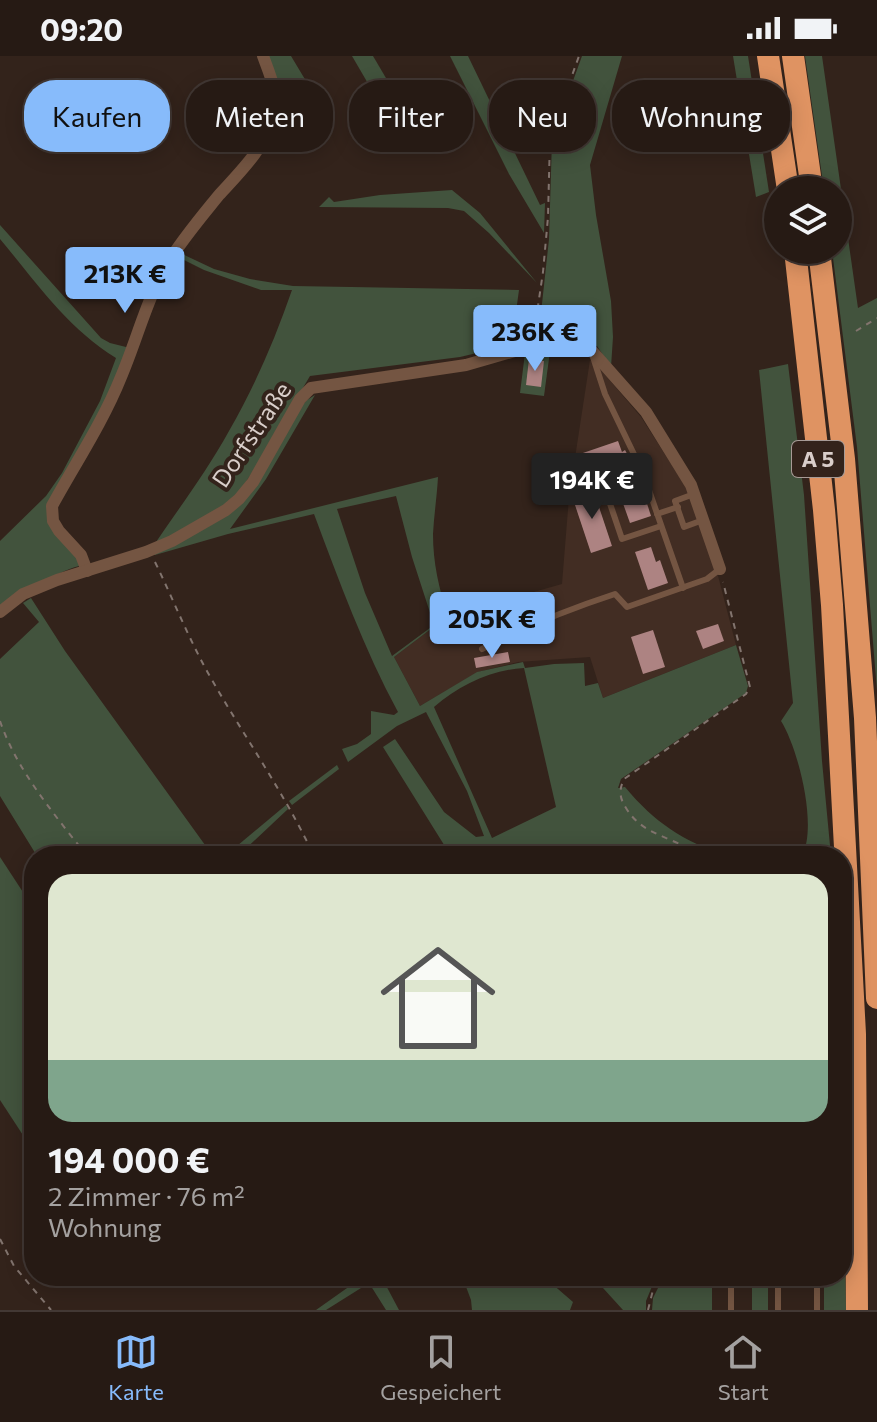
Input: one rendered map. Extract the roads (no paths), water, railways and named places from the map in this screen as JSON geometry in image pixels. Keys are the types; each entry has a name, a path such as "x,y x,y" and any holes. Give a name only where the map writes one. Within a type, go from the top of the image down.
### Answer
{"highway":[{"path":"768,56 786,176"},
{"path":"793,56 810,176"},
{"name":"A 5","path":"797,264 832,605 845,846"},
{"name":"A 5","path":"821,264 847,490 865,718 877,998"},
{"name":"A 5","path":"852,980 857,1310"}],"street":[{"path":"87,571 81,555 53,521 52,506 121,379 155,286 170,260 267,134 275,101 273,80 263,56"},
{"name":"Dorfstraße","path":"0,612 23,594 146,552 226,510 253,482 300,399 311,388 466,365 532,346 583,347 592,351"},
{"path":"592,351 646,412 691,485 720,569"}],"lane":[{"path":"592,351 605,394 643,473 683,588"},
{"path":"643,473 604,486 622,539 661,526"},
{"path":"694,494 675,501 684,527 703,520"},
{"path":"657,514 678,507"},
{"path":"482,649 560,613 615,594 627,607 707,579 720,569"},
{"path":"731,1286 731,1310"},
{"path":"778,1286 778,1310"},
{"path":"817,1286 817,1310"}]}
